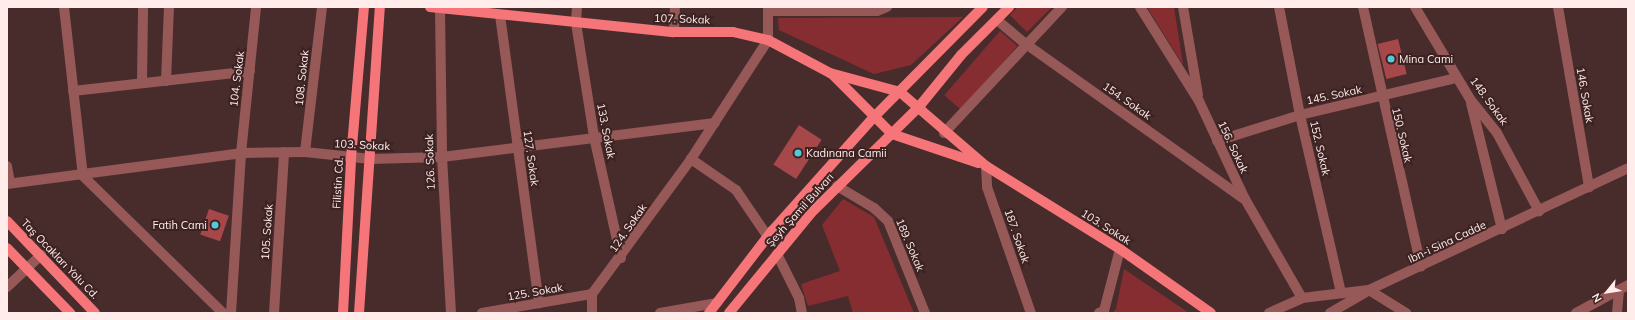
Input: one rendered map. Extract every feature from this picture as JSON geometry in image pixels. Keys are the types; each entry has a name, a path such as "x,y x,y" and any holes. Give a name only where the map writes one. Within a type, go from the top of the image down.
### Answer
{"main road":[{"name":"Filistin Cd.","path":"343,313 351,158 364,7"},
{"path":"358,313 371,159 380,7"},
{"name":"Şeyh Şamil Bulvarı","path":"709,313 768,237 873,118 983,7"},
{"name":"Şeyh Şamil Bulvarı","path":"729,313 777,254 837,186 918,108 961,55 1009,7"},
{"name":"107. Sokak","path":"435,8 674,32 733,32 768,40 830,73"},
{"path":"830,73 900,92"},
{"name":"103. Sokak","path":"830,73 873,118 892,134 986,166"},
{"name":"103. Sokak","path":"900,92 944,133 986,166 1120,249 1211,313"},
{"name":"Taş Ocakları Yolu Cd.","path":"7,221 95,313"},
{"path":"7,248 70,313"}],"street":[{"path":"64,7 83,176 223,313"},
{"path":"142,7 142,83"},
{"path":"166,81 169,7"},
{"name":"104. Sokak","path":"231,313 240,154 256,7"},
{"name":"108. Sokak","path":"306,152 322,7"},
{"name":"133. Sokak","path":"577,7 576,23 594,137 621,258"},
{"path":"674,32 675,7"},
{"path":"768,40 768,9 877,11 887,7"},
{"path":"944,133 1062,7"},
{"name":"156. Sokak","path":"1140,7 1199,101 1245,199 1302,298"},
{"path":"1183,7 1199,101"},
{"name":"152. Sokak","path":"1279,7 1300,115 1341,293"},
{"name":"150. Sokak","path":"1363,7 1381,97 1421,267"},
{"name":"148. Sokak","path":"1415,7 1470,99 1497,133 1539,212"},
{"name":"146. Sokak","path":"1558,7 1589,187"},
{"name":"126. Sokak","path":"435,8 450,313"},
{"name":"127. Sokak","path":"500,15 539,303"},
{"name":"154. Sokak","path":"997,20 1026,44 1245,199"},
{"name":"124. Sokak","path":"592,294 621,258 691,159 768,40"},
{"path":"73,91 250,71"},
{"name":"145. Sokak","path":"1217,141 1300,115 1457,78"},
{"path":"1470,99 1502,229"},
{"name":"103. Sokak","path":"8,184 83,176 240,154 306,152 371,159 442,157 517,146 715,122"},
{"name":"105. Sokak","path":"274,313 284,152"},
{"path":"691,159 736,190 768,237"},
{"path":"7,166 8,184"},
{"name":"187. Sokak","path":"986,166 987,186 1031,313"},
{"name":"Ibn-i Sina Cadde","path":"1269,313 1302,298 1369,290 1539,212 1628,168"},
{"name":"189. Sokak","path":"837,186 874,208 888,221 925,313"},
{"path":"1099,313 1104,311 1120,249"},
{"path":"777,254 799,298 802,313"},
{"path":"7,287 41,255"},
{"path":"1576,313 1624,287"},
{"path":"1617,313 1624,287"},
{"path":"1330,313 1369,290 1406,313"},
{"path":"592,294 592,313"},
{"name":"125. Sokak","path":"482,313 592,294"},
{"path":"660,313 717,303"}],"shaded area":[{"path":"1018,7 1052,7 1027,32 1010,15"},
{"path":"1147,7 1174,7 1183,65"},
{"path":"963,17 911,65 874,74 779,30 778,18"},
{"path":"1000,31 1017,46 962,110 944,95"},
{"path":"843,199 874,217 914,313 853,313 848,296 808,306 801,284 840,271 822,225"},
{"path":"1124,269 1189,313 1112,313 1116,309"}],"building":[{"name":"Mina Cami","path":"1398,39 1407,74 1386,79 1378,44"},
{"name":"Kadınana Camii","path":"799,125 822,140 796,179 773,164"},
{"name":"Fatih Cami","path":"209,209 229,216 220,241 200,235"}],"place":[{"name":"Mina Cami","path":"1391,59"},
{"name":"Kadınana Camii","path":"798,153"},
{"name":"Fatih Cami","path":"215,225"}]}
